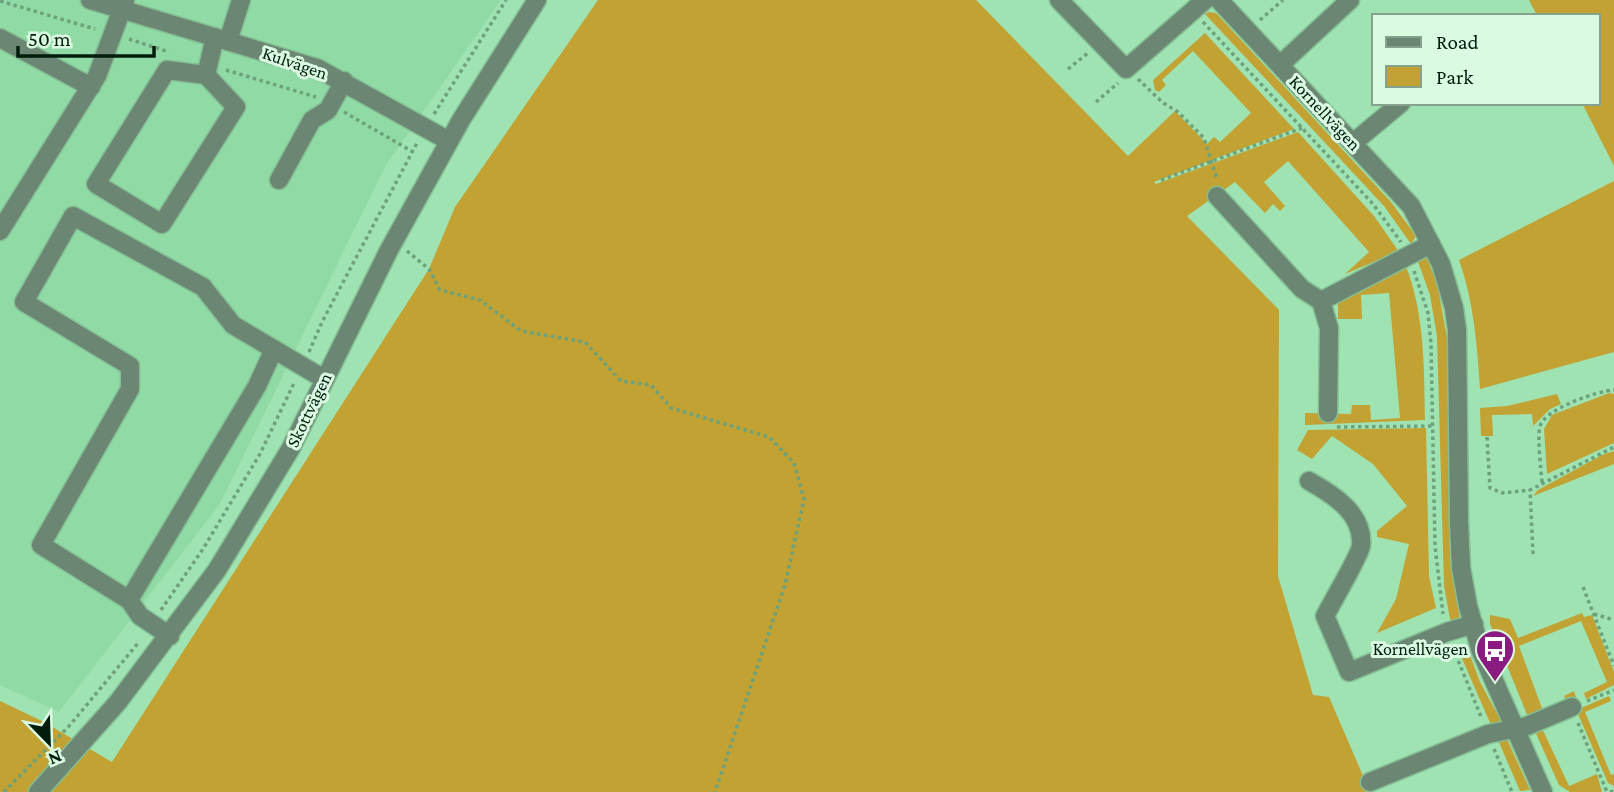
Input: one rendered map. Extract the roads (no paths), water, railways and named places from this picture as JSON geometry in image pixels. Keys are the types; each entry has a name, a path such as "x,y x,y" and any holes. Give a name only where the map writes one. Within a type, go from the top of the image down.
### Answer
{"street":[{"name":"Kulvägen","path":"90,0 124,5 317,68 449,141"},
{"path":"206,75 241,0"},
{"name":"Skottvägen","path":"38,792 118,702 217,570 291,448 394,240 449,141 537,0"},
{"path":"1059,0 1126,69 1199,6"},
{"name":"Kornellvägen","path":"1219,0 1411,206 1444,275 1454,308 1457,330 1461,568 1480,649 1542,792"},
{"name":"Kornellvägen","path":"1280,65 1350,0"},
{"path":"0,230 91,87 124,5"},
{"path":"0,38 91,87"},
{"path":"167,70 206,75 236,107 162,224 96,184 167,70"},
{"path":"279,180 312,120 328,110 344,82"},
{"path":"1353,143 1399,105"},
{"path":"1217,195 1302,289 1321,301 1329,328 1328,413"},
{"path":"170,636 140,615 129,600 41,545 130,389 130,366 24,302 73,216 203,287 233,326 324,379"},
{"path":"1321,301 1431,244"},
{"path":"129,600 257,386 274,349"},
{"path":"1309,481 1337,496 1359,525 1361,548 1325,616 1349,672 1447,632 1474,624"},
{"path":"1370,782 1488,734 1527,726 1572,708"}],"place":[{"name":"Kornellvägen","path":"1495,683"}]}
